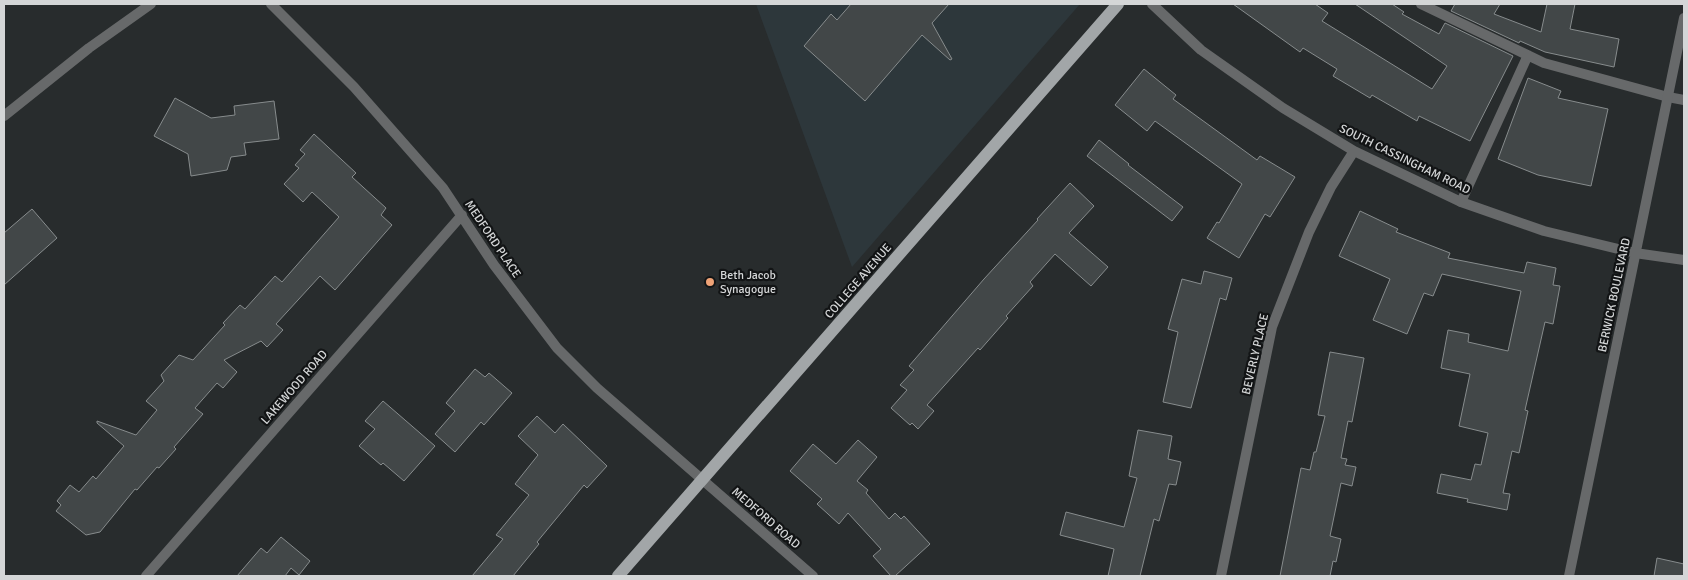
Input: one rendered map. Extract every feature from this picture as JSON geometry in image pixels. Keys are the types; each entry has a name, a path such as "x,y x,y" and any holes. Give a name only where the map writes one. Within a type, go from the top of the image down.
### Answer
{"main road":[{"name":"COLLEGE AVENUE","path":"618,576 1118,4"}],"street":[{"path":"4,116 89,48 150,4"},
{"name":"MEDFORD PLACE","path":"271,4 354,87 443,188 499,272 557,348 597,388 702,480"},
{"name":"SOUTH CASSINGHAM ROAD","path":"1152,4 1201,50 1283,108 1354,151 1461,202 1544,231 1635,253 1684,260"},
{"path":"1421,4 1544,63 1684,100"},
{"name":"BERWICK BOULEVARD","path":"1569,576 1684,18"},
{"path":"1461,202 1528,55"},
{"name":"BEVERLY PLACE","path":"1221,576 1272,327 1308,232 1331,187 1354,151"},
{"name":"LAKEWOOD ROAD","path":"146,576 462,215"},
{"name":"MEDFORD ROAD","path":"702,480 813,576"}],"shaded area":[{"path":"756,4 1080,4 852,267"}],"building":[{"path":"851,4 949,4 932,23 952,59 950,60 922,35 865,101 804,46 831,14 837,20"},
{"path":"1233,4 1315,4 1328,13 1322,21 1432,89 1447,66 1355,4 1392,4 1404,12 1402,14 1439,34 1445,23 1513,56 1470,141 1419,116 1417,121 1372,95 1370,98 1333,76 1337,69 1303,48 1300,52"},
{"path":"1455,4 1500,4 1494,14 1541,32 1547,4 1575,4 1570,29 1619,39 1614,67 1545,52 1520,41 1519,43 1451,11"},
{"path":"1144,69 1176,95 1173,99 1257,160 1260,156 1295,177 1270,217 1265,214 1239,258 1207,238 1217,222 1219,223 1242,184 1155,121 1147,131 1115,105"},
{"path":"1528,78 1561,91 1558,98 1608,109 1591,186 1538,175 1498,159"},
{"path":"175,98 211,118 235,115 234,106 274,101 279,139 244,143 246,155 231,157 227,170 191,176 188,154 154,136"},
{"path":"314,134 356,173 352,177 386,208 381,215 392,225 335,290 320,276 276,324 283,330 267,347 261,341 224,360 237,372 223,388 217,383 195,408 203,414 174,447 176,449 137,490 135,489 100,532 86,535 56,511 61,505 57,501 70,485 79,492 93,476 96,479 124,446 97,421 136,435 157,410 146,401 164,381 161,375 179,355 193,360 225,325 223,323 240,305 245,309 275,276 282,282 339,217 312,192 303,202 284,184 299,168 295,165 305,154 300,150"},
{"path":"1099,140 1183,207 1172,221 1087,156"},
{"path":"1070,183 1094,206 1069,233 1108,267 1091,286 1055,254 1030,282 1033,286 1006,316 1008,318 980,350 978,348 927,405 934,411 918,429 912,423 910,425 891,408 907,390 900,385 914,370 909,366"},
{"path":"32,209 57,238 4,285 4,233"},
{"path":"1360,211 1398,229 1396,232 1450,253 1448,258 1524,273 1527,262 1556,268 1553,285 1560,286 1553,324 1545,322 1525,410 1528,411 1519,453 1512,451 1503,493 1510,494 1507,510 1467,502 1468,499 1437,493 1441,474 1471,480 1475,464 1481,465 1488,433 1459,426 1470,374 1441,368 1448,330 1469,334 1468,342 1508,351 1521,291 1442,274 1433,296 1424,293 1407,334 1373,320 1390,279 1339,256"},
{"path":"1204,271 1232,278 1226,300 1220,298 1191,408 1163,402 1178,332 1168,329 1182,279 1201,284"},
{"path":"1330,352 1364,358 1352,422 1348,421 1341,458 1347,459 1345,465 1356,467 1352,486 1341,483 1330,536 1341,539 1336,562 1333,561 1330,576 1280,576 1301,468 1310,470 1325,416 1318,415"},
{"path":"475,369 485,377 489,373 512,393 484,425 481,422 455,452 435,434 455,411 446,403"},
{"path":"383,401 435,446 404,481 359,446 375,429 365,421"},
{"path":"537,416 555,433 563,424 607,466 587,488 584,485 537,542 539,544 513,576 472,576 503,539 496,535 529,495 515,484 538,455 518,436"},
{"path":"1138,430 1172,436 1168,459 1181,462 1176,485 1169,484 1159,521 1154,519 1140,576 1108,576 1114,549 1060,535 1066,512 1124,527 1137,478 1129,476"},
{"path":"858,440 877,457 857,481 868,490 866,493 889,519 895,513 901,519 904,516 930,544 895,576 891,576 873,556 881,549 848,513 839,524 817,504 822,499 790,471 813,444 836,464"},
{"path":"281,537 310,561 299,575 291,568 285,576 237,576 261,548 267,553"},
{"path":"1657,558 1684,564 1684,576 1654,576"}],"place":[{"name":"Beth Jacob Synagogue","path":"710,282"}]}
